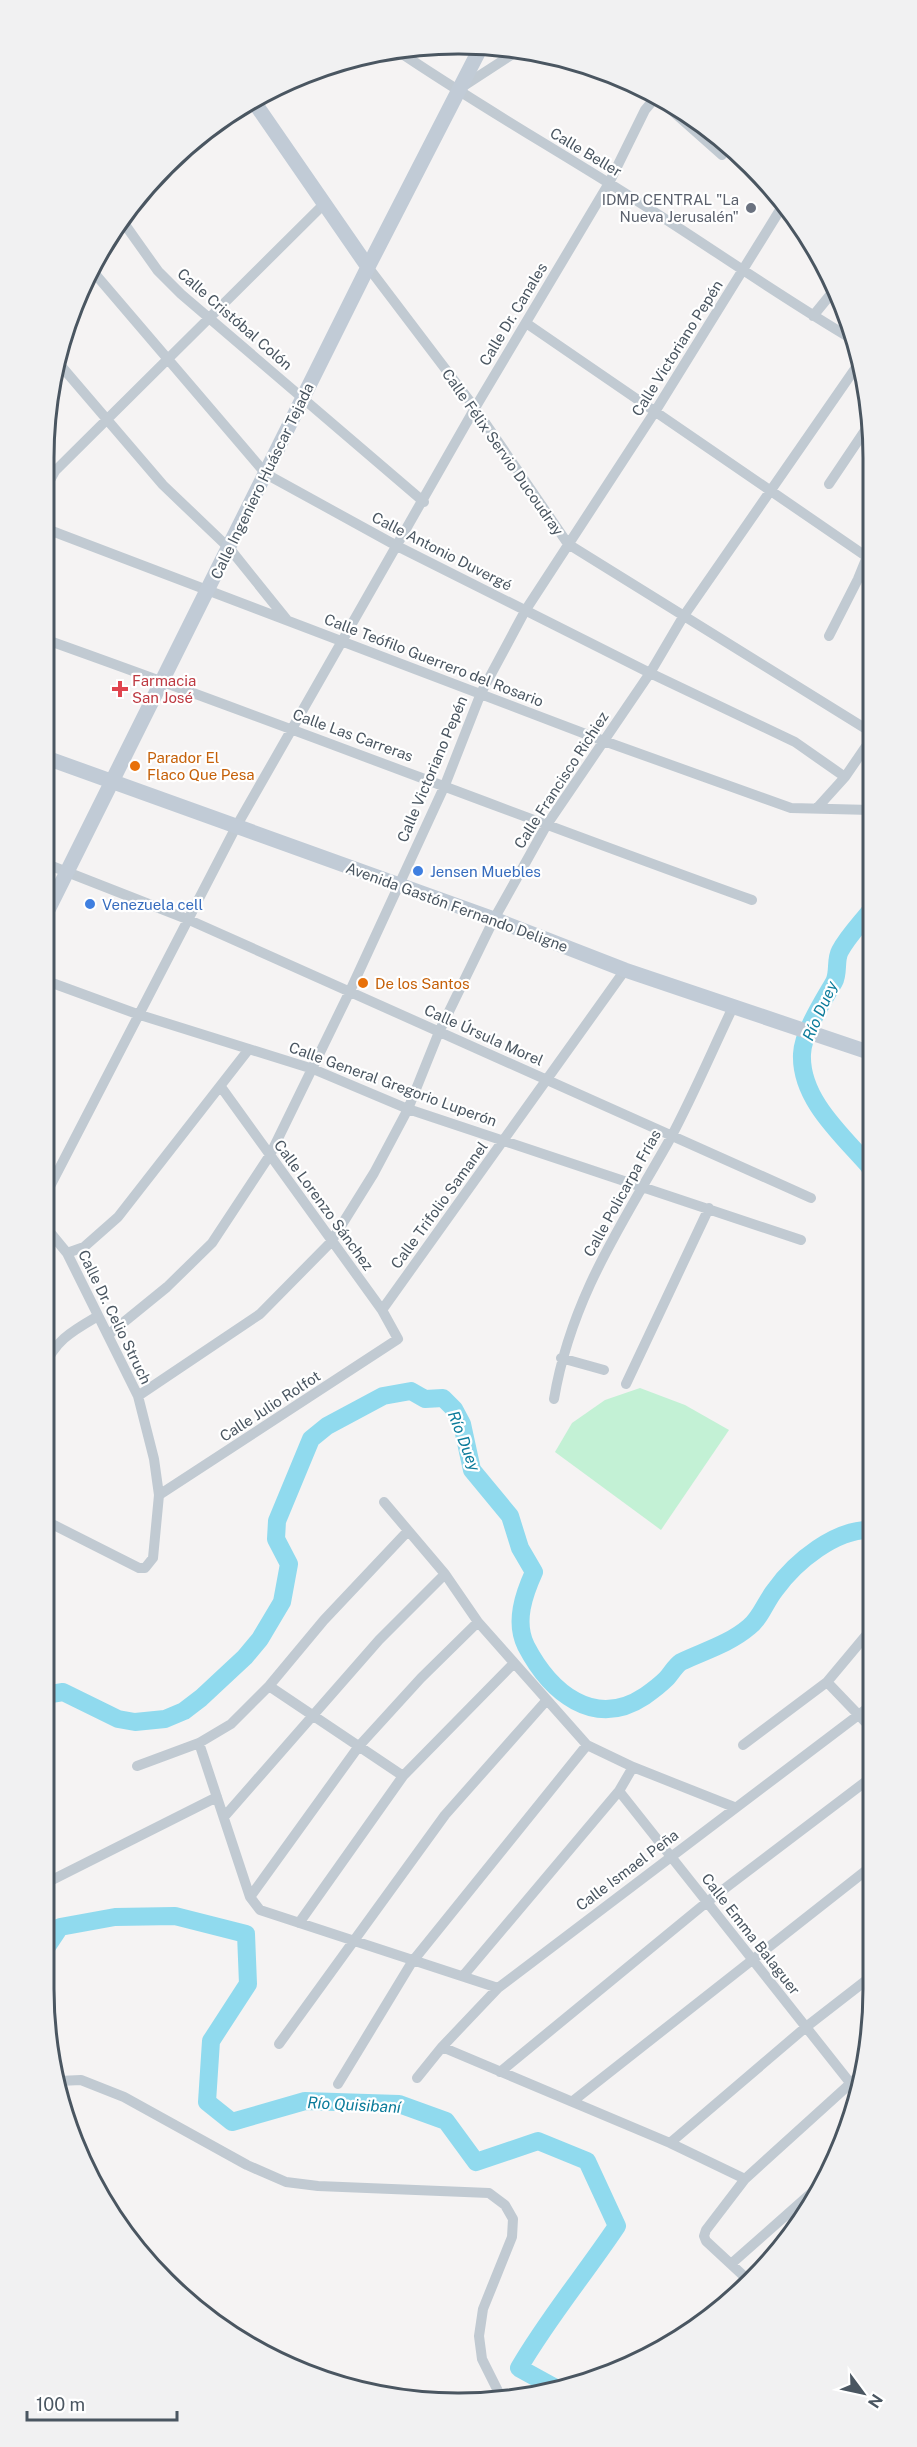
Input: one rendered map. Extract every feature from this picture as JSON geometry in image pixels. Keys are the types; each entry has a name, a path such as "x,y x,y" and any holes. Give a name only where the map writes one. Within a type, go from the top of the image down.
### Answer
{"main road":[{"name":"Calle Ingeniero Huáscar Tejada","path":"54,898 230,549 368,267 477,55"},
{"name":"Calle Félix Servio Ducoudray","path":"258,107 368,267"},
{"name":"Avenida Gastón Fernando Deligne","path":"54,761 494,919 625,970 863,1050"}],"street":[{"name":"Calle Beller","path":"408,57 844,334"},
{"path":"460,90 509,57"},
{"name":"Calle Dr. Canales","path":"54,1178 137,1014 236,827 424,502 475,408 609,183 645,110 651,103"},
{"path":"693,129 722,155"},
{"path":"54,473 207,317 323,205"},
{"name":"Calle Victoriano Pepén","path":"108,1335 167,1287 212,1243 270,1155 350,991 445,785 481,693 525,611 656,410 779,212"},
{"name":"Calle Cristóbal Colón","path":"127,227 158,271 207,317 424,502"},
{"name":"Calle Félix Servio Ducoudray","path":"368,267 475,408 568,544 863,727"},
{"name":"Calle Antonio Duvergé","path":"98,277 266,474 397,546 525,611 795,742 845,777"},
{"path":"813,316 829,297"},
{"path":"526,323 863,554"},
{"path":"65,369 163,485 230,549 288,620"},
{"name":"Calle Francisco Richiez","path":"138,1396 260,1314 331,1242 374,1173 408,1109 439,1032 494,919 546,826 650,673 683,617 853,372"},
{"path":"829,484 862,435"},
{"name":"Calle Teófilo Guerrero del Rosario","path":"54,532 604,741 791,808 863,810"},
{"path":"829,636 863,569"},
{"name":"Calle Las Carreras","path":"54,643 293,728 546,826 752,900"},
{"path":"817,808 845,777 863,751"},
{"name":"Calle Úrsula Morel","path":"54,866 187,919 811,1198"},
{"name":"Calle Trifolio Samanel","path":"382,1310 625,970"},
{"name":"Calle General Gregorio Luperón","path":"54,984 137,1014 313,1069 408,1109 801,1240"},
{"name":"Calle Policarpa Frías","path":"554,1399 561,1358 583,1296 671,1135 733,1007"},
{"path":"67,1253 84,1247 118,1217 249,1049"},
{"name":"Calle Lorenzo Sánchez","path":"221,1087 382,1310 398,1334 397,1342"},
{"path":"627,1384 709,1208"},
{"name":"Calle Dr. Celio Struch","path":"54,1237 67,1253 138,1396 159,1495 153,1558 145,1568 134,1566 54,1525"},
{"path":"54,1348 61,1338 98,1316"},
{"name":"Calle Julio Rolfot","path":"159,1495 397,1342"},
{"path":"561,1358 604,1370"},
{"path":"384,1502 407,1532 445,1574 478,1622 586,1745 633,1767 734,1807"},
{"path":"137,1766 199,1743 231,1724 269,1686 324,1620 407,1532"},
{"path":"224,1816 379,1640 445,1574"},
{"path":"250,1897 359,1746 421,1678 478,1622"},
{"path":"743,1745 827,1682 863,1640"},
{"path":"299,1923 403,1776 514,1663"},
{"path":"827,1682 863,1720"},
{"path":"269,1686 403,1776"},
{"path":"279,2044 445,1815 546,1701"},
{"name":"Calle Ismael Peña","path":"417,2078 442,2047 498,1988 669,1856 863,1711"},
{"path":"199,1743 250,1897 260,1910 412,1962 498,1988"},
{"path":"338,2084 412,1962 586,1745"},
{"path":"463,1976 619,1791 633,1767"},
{"path":"500,2072 707,1902 863,1784"},
{"name":"Calle Emma Balaguer","path":"619,1791 751,1961 850,2082"},
{"path":"54,1879 217,1797"},
{"path":"573,2102 863,1873"},
{"path":"670,2143 806,2027 863,1983"},
{"path":"442,2047 670,2143 745,2179"},
{"path":"65,2081 81,2080 124,2097 247,2165 286,2182 318,2186 489,2193 505,2205 513,2219 512,2237 483,2308 479,2336 482,2360 498,2391"},
{"path":"744,2276 704,2236 706,2230 745,2179 850,2082"},
{"path":"731,2264 803,2200"}],"green space":[{"path":"640,1388 685,1405 729,1430 661,1530 555,1452 572,1423 605,1400"}],"waterway":[{"name":"Río Duey","path":"863,920 840,951 835,978 806,1036 802,1054 803,1070 815,1101 835,1129 863,1159"},
{"name":"Río Duey","path":"54,1694 63,1692 118,1719 135,1722 165,1719 184,1711 201,1698 245,1657 260,1639 282,1602 289,1564 276,1539 277,1521 311,1439 327,1426 383,1396 411,1391 425,1399 443,1398 454,1409 462,1424 472,1470 510,1516 520,1548 534,1572 522,1608 522,1637 526,1646 536,1663 561,1691 575,1701 591,1707 608,1709 626,1706 645,1696 664,1681 681,1662 725,1643 749,1627 783,1579 805,1558 831,1541 863,1531"},
{"name":"Río Quisibaní","path":"54,1936 60,1927 115,1917 175,1916 246,1934 248,1984 211,2041 207,2102 232,2122 305,2101 399,2104 446,2121 476,2162 538,2141 587,2161 617,2226 542,2331 519,2368 546,2383"}],"place":[{"name":"IDMP CENTRAL \"La Nueva Jerusalén\"","path":"751,208"},
{"name":"Farmacia San José","path":"120,689"},
{"name":"Parador El Flaco Que Pesa","path":"135,766"},
{"name":"Jensen Muebles","path":"418,871"},
{"name":"Venezuela cell","path":"90,904"},
{"name":"De los Santos","path":"363,983"}]}
